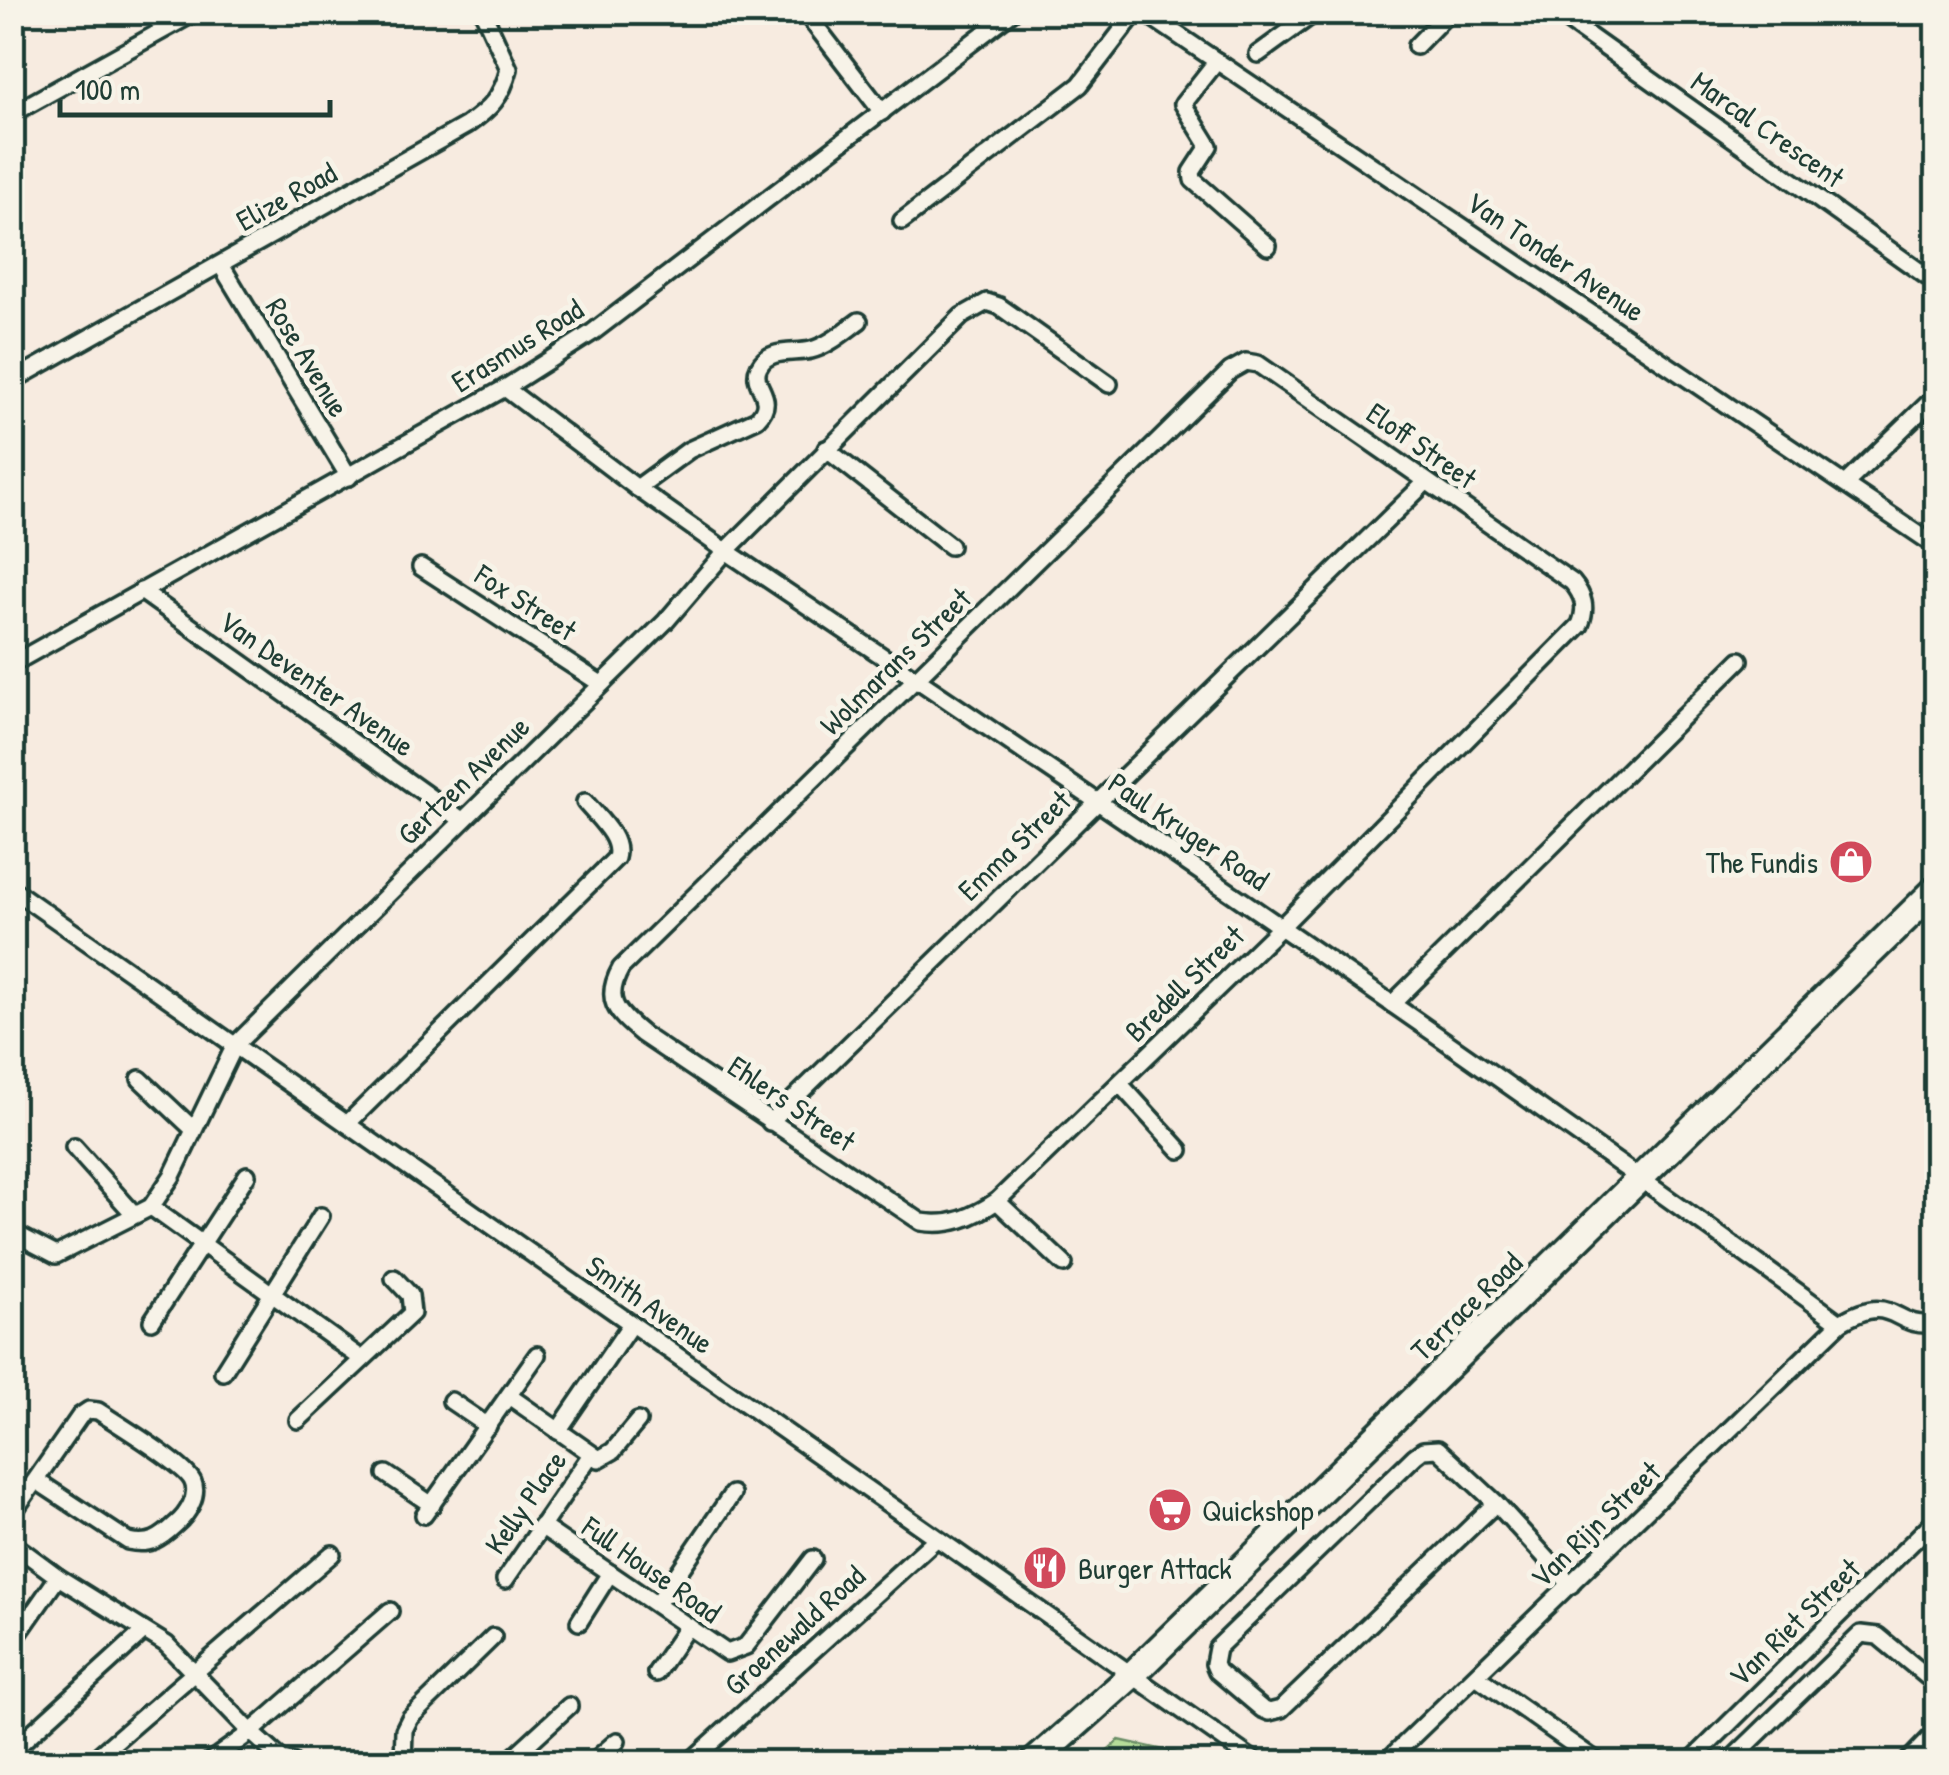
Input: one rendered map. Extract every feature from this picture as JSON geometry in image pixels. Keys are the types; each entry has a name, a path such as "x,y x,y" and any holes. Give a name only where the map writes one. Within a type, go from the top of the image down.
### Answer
{"main road":[{"name":"Terrace Road","path":"1034,1762 1131,1676 1936,890"}],"street":[{"path":"12,114 196,12"},
{"name":"Elize Road","path":"12,380 490,110 510,70 483,12"},
{"path":"806,12 882,112"},
{"name":"Erasmus Road","path":"12,664 505,388 592,332 1012,12"},
{"path":"902,221 1080,85 1136,12"},
{"name":"Van Tonder Avenue","path":"1144,12 1936,546"},
{"path":"1258,54 1316,12"},
{"path":"1416,46 1449,12"},
{"name":"Marcal Crescent","path":"1568,20 1936,283"},
{"path":"1218,62 1183,104 1209,146 1192,172 1193,180 1268,246"},
{"name":"Rose Avenue","path":"221,264 349,477"},
{"name":"Gertzen Avenue","path":"151,1206 165,1189 235,1045 666,621 726,550 962,316 987,302 999,306 1108,384"},
{"path":"637,488 689,450 757,419 764,412 766,400 757,373 759,365 769,358 822,346 860,321"},
{"name":"Eloff Street","path":"1230,371 1246,362 1258,364 1579,590"},
{"name":"Wolmarans Street","path":"611,997 621,968 1230,371"},
{"name":"Paul Kruger Road","path":"505,388 637,488 1282,926 1643,1179 1840,1323"},
{"path":"1845,484 1936,396"},
{"path":"826,449 950,546"},
{"name":"Emma Street","path":"770,1122 1426,482"},
{"name":"Fox Street","path":"421,566 601,684"},
{"name":"Bredell Street","path":"958,1222 996,1201 1120,1084 1575,634 1584,614 1579,590"},
{"name":"Van Deventer Avenue","path":"141,591 462,820"},
{"path":"1392,1004 1740,660"},
{"path":"347,1124 616,858 616,842 586,802"},
{"name":"Smith Avenue","path":"12,889 1256,1762"},
{"name":"Ehlers Street","path":"611,997 617,1010 642,1034 922,1222 958,1222"},
{"path":"140,1079 193,1129"},
{"path":"1120,1084 1180,1150"},
{"path":"74,1147 134,1214"},
{"path":"152,1321 247,1175"},
{"path":"996,1201 1064,1264"},
{"path":"12,1232 56,1256 151,1206 362,1359"},
{"path":"223,1372 322,1216"},
{"path":"298,1420 412,1312 410,1295 394,1278"},
{"path":"1840,1323 1864,1310 1879,1308 1915,1323 1936,1323"},
{"name":"Van Rijn Street","path":"1386,1762 1840,1323"},
{"path":"558,1431 631,1324"},
{"path":"386,1474 428,1510 537,1355"},
{"path":"509,1396 598,1459 608,1456 638,1421"},
{"path":"451,1400 488,1426"},
{"path":"12,1514 80,1416 94,1410 186,1472 194,1489 182,1519 162,1538 140,1544 128,1541 37,1481"},
{"path":"1496,1503 1276,1711 1262,1708 1217,1671 1217,1648 1423,1450 1438,1449 1496,1503 1571,1586"},
{"name":"Kelly Place","path":"505,1580 590,1456"},
{"path":"657,1604 732,1494"},
{"name":"Van Riet Street","path":"1690,1762 1936,1520"},
{"name":"Full House Road","path":"541,1526 718,1648 734,1652 746,1646 812,1559"},
{"name":"Groenewald Road","path":"690,1762 936,1539"},
{"path":"12,1543 58,1578 166,1644 250,1732 285,1762"},
{"path":"91,1762 332,1554"},
{"path":"579,1622 610,1573"},
{"path":"12,1643 58,1578"},
{"path":"210,1762 390,1611"},
{"path":"656,1673 688,1626"},
{"path":"12,1751 144,1632"},
{"path":"1729,1762 1861,1634 1878,1636 1936,1684"},
{"path":"403,1762 404,1730 410,1718 493,1636"},
{"path":"1476,1676 1598,1762"},
{"path":"508,1762 570,1706"},
{"path":"1906,1762 1936,1732"},
{"path":"593,1762 617,1741"}],"green space":[{"path":"1119,1740 1213,1761 1094,1762"}],"place":[{"name":"The Fundis","path":"1851,862"},
{"name":"Quickshop","path":"1170,1510"},
{"name":"Burger Attack","path":"1045,1568"}]}
